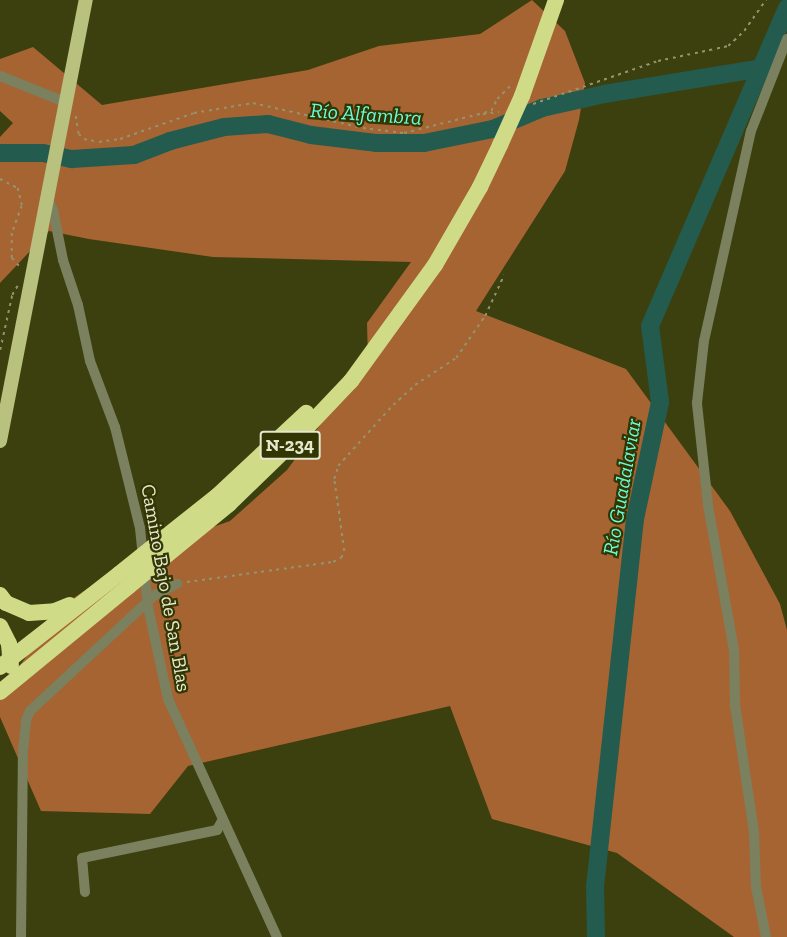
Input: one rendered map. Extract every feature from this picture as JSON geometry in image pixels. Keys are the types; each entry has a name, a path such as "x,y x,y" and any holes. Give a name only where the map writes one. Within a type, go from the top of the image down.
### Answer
{"highway":[{"name":"N-234","path":"0,692 124,580 163,548 229,504 351,381 435,266 480,187 525,96 556,0"},
{"name":"N-234","path":"6,662 85,598 124,580"},
{"path":"0,595 6,603 29,613 55,611 85,598"},
{"path":"0,626 9,644 6,662 10,672 0,684"}],"main road":[{"path":"0,441 60,128 71,105 86,0"}],"street":[{"path":"766,937 756,887 754,832 735,705 734,650 708,505 697,403 704,342 751,130 787,39"},
{"path":"0,76 71,105"},
{"name":"Camino Bajo de San Blas","path":"47,197 53,210 63,260 78,305 90,361 115,427 140,528 147,602 168,699 277,937"},
{"path":"21,937 21,820 26,720 30,711 147,602 177,584"},
{"path":"85,892 82,858 217,830 222,821"}],"path":[{"path":"71,105 79,134 84,140 99,142 120,139 194,113 253,103 391,132 425,129 491,111 510,86 516,83 525,96 658,61 728,46 744,31 766,0"},
{"path":"479,114 506,110"},
{"path":"0,179 18,189 22,206 12,233 12,258 32,278 16,286 12,294 0,351"},
{"path":"177,584 209,577 333,562 341,558 344,551 334,479 338,466 393,405 416,385 456,358 485,316 504,275"}],"shaded area":[{"path":"532,0 565,31 585,83 579,120 565,171 476,311 626,369 730,511 780,604 787,630 787,937 734,937 617,853 492,819 450,706 188,766 150,814 41,811 0,717 0,692 66,603 144,551 230,521 287,470 368,360 367,323 411,262 213,257 49,231 0,283 0,137 13,123 0,111 0,59 33,47 102,105 308,70 379,46 480,34"}],"waterway":[{"name":"Río Guadalaviar","path":"596,937 595,887 635,519 660,402 650,326 787,8"},
{"name":"Río Alfambra","path":"0,153 43,153 72,159 134,155 170,141 224,127 268,124 311,135 376,143 424,143 493,129 542,108 604,94 762,68"}]}
